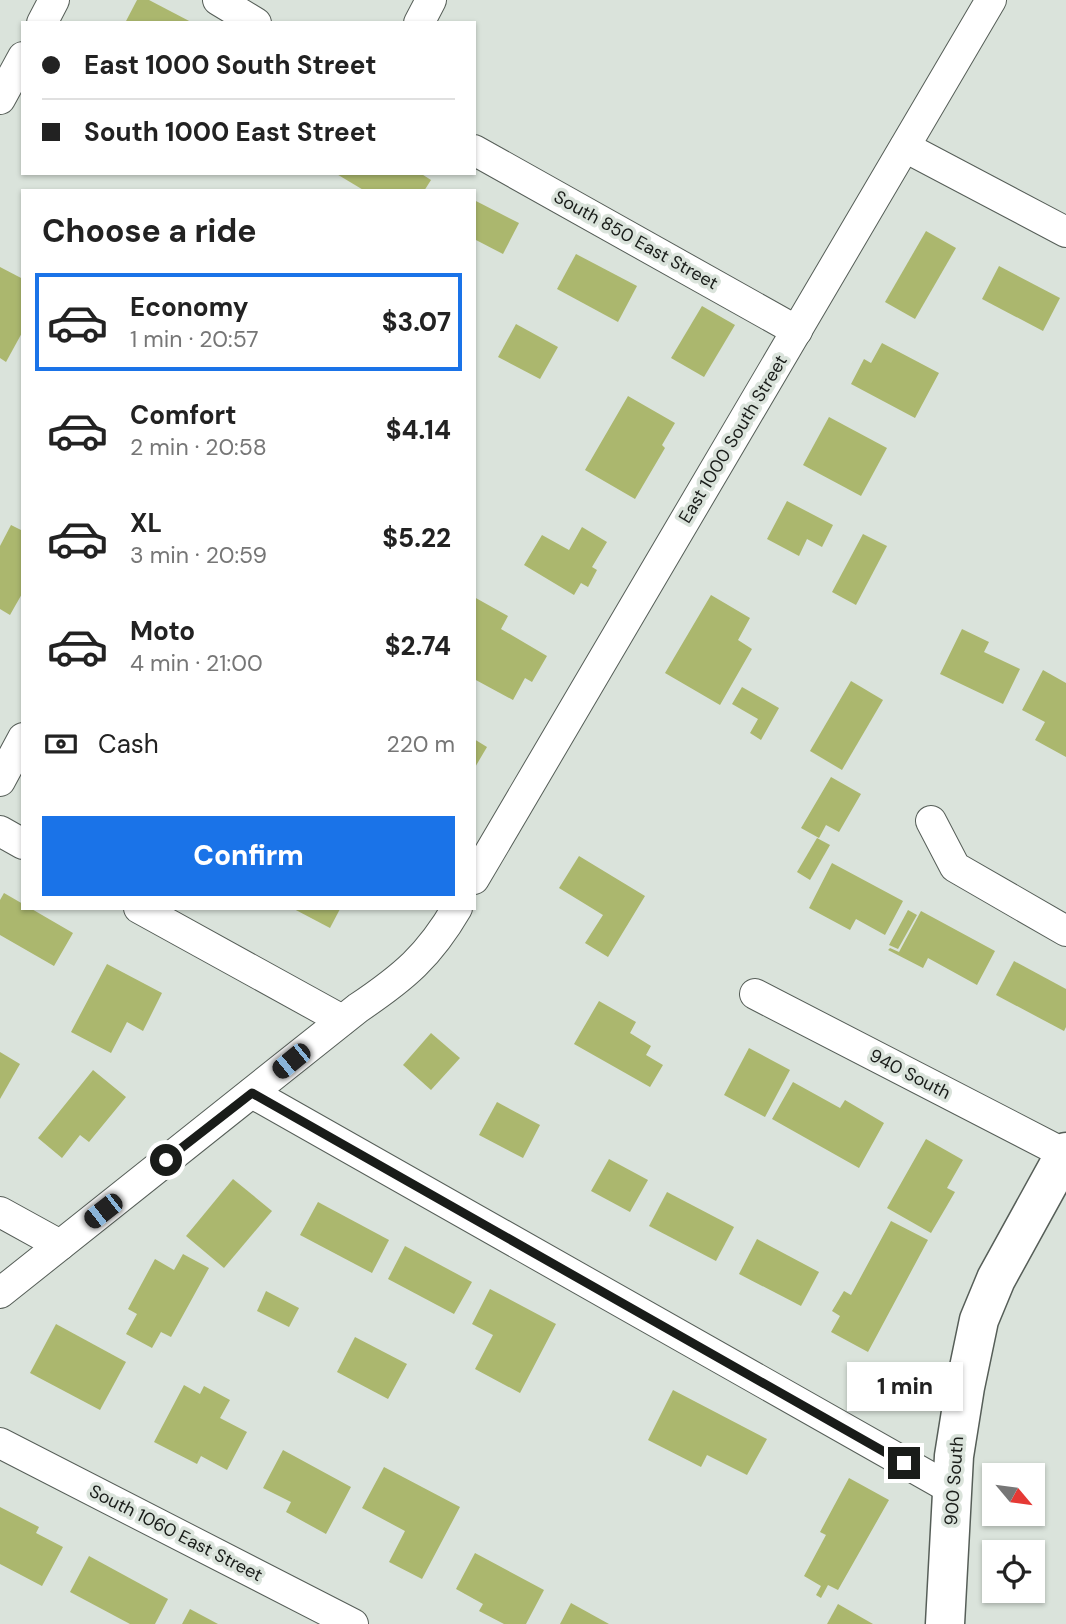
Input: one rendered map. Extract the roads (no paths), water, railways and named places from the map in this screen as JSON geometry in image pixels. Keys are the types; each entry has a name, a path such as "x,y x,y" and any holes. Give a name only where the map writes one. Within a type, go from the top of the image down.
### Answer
{"street":[{"path":"42,21 54,0"},
{"path":"218,0 253,21"},
{"path":"420,21 431,0"},
{"name":"East 1000 South Street","path":"476,876 991,0"},
{"path":"0,99 21,61"},
{"path":"905,147 1066,232"},
{"name":"South 850 East Street","path":"476,150 797,331"},
{"path":"0,781 21,742"},
{"path":"931,821 955,867 1066,931"},
{"path":"0,831 21,843"},
{"path":"143,910 342,1020"},
{"path":"0,1293 342,1020 390,986 418,962 442,934 456,910"},
{"name":"940 South","path":"755,994 1065,1153"},
{"path":"252,1093 953,1490"},
{"name":"900 South","path":"945,1624 954,1456 979,1320 996,1279 1065,1153"},
{"path":"0,1212 60,1245"},
{"name":"South 1060 East Street","path":"0,1443 353,1624"}]}
